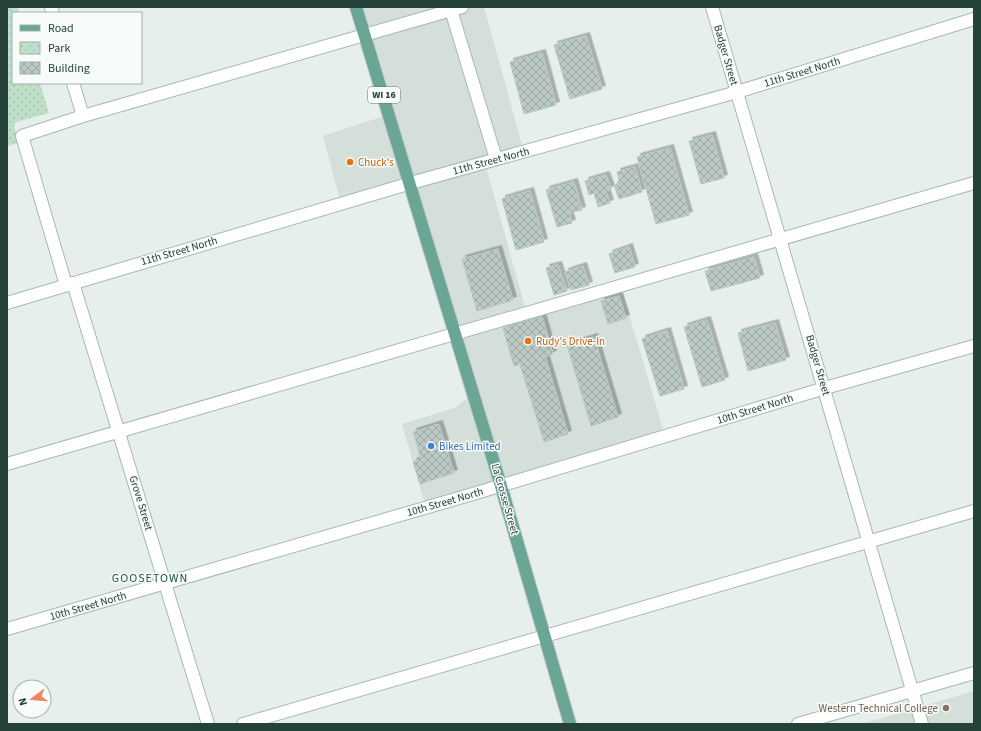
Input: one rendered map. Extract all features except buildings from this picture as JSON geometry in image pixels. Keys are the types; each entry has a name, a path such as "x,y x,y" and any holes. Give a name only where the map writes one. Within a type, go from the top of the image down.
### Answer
{"main road":[{"name":"WI 16","path":"356,7 411,183"},
{"name":"La Crosse Street","path":"411,183 570,724"}],"street":[{"name":"Badger Street","path":"712,7 825,388 922,724"},
{"path":"73,84 83,116 456,9 496,159"},
{"name":"11th Street North","path":"7,303 411,183 737,92 974,19"},
{"name":"Grove Street","path":"83,116 22,136 69,284 119,431 208,724"},
{"path":"7,464 456,335 974,183"},
{"name":"10th Street North","path":"7,629 501,486 825,388 974,346"},
{"path":"243,724 974,511"},
{"path":"798,724 974,673"}],"shaded area":[{"path":"356,7 484,7 524,152 485,163 527,314 621,287 665,436 426,508 402,424 454,408 473,394 411,183 341,204 323,136 390,114"},
{"name":"Western Technical College","path":"974,691 974,724 862,724"}],"green space":[{"path":"7,7 17,7 19,12 12,12 12,84 40,84 49,113 16,122 14,126 19,143 7,146"}],"place":[{"name":"Chuck's","path":"350,162"},
{"name":"Rudy's Drive-In","path":"528,341"},
{"name":"Bikes Limited","path":"431,446"},
{"name":"Western Technical College","path":"946,708"}],"district":[{"name":"GOOSETOWN","path":"150,578"}]}
